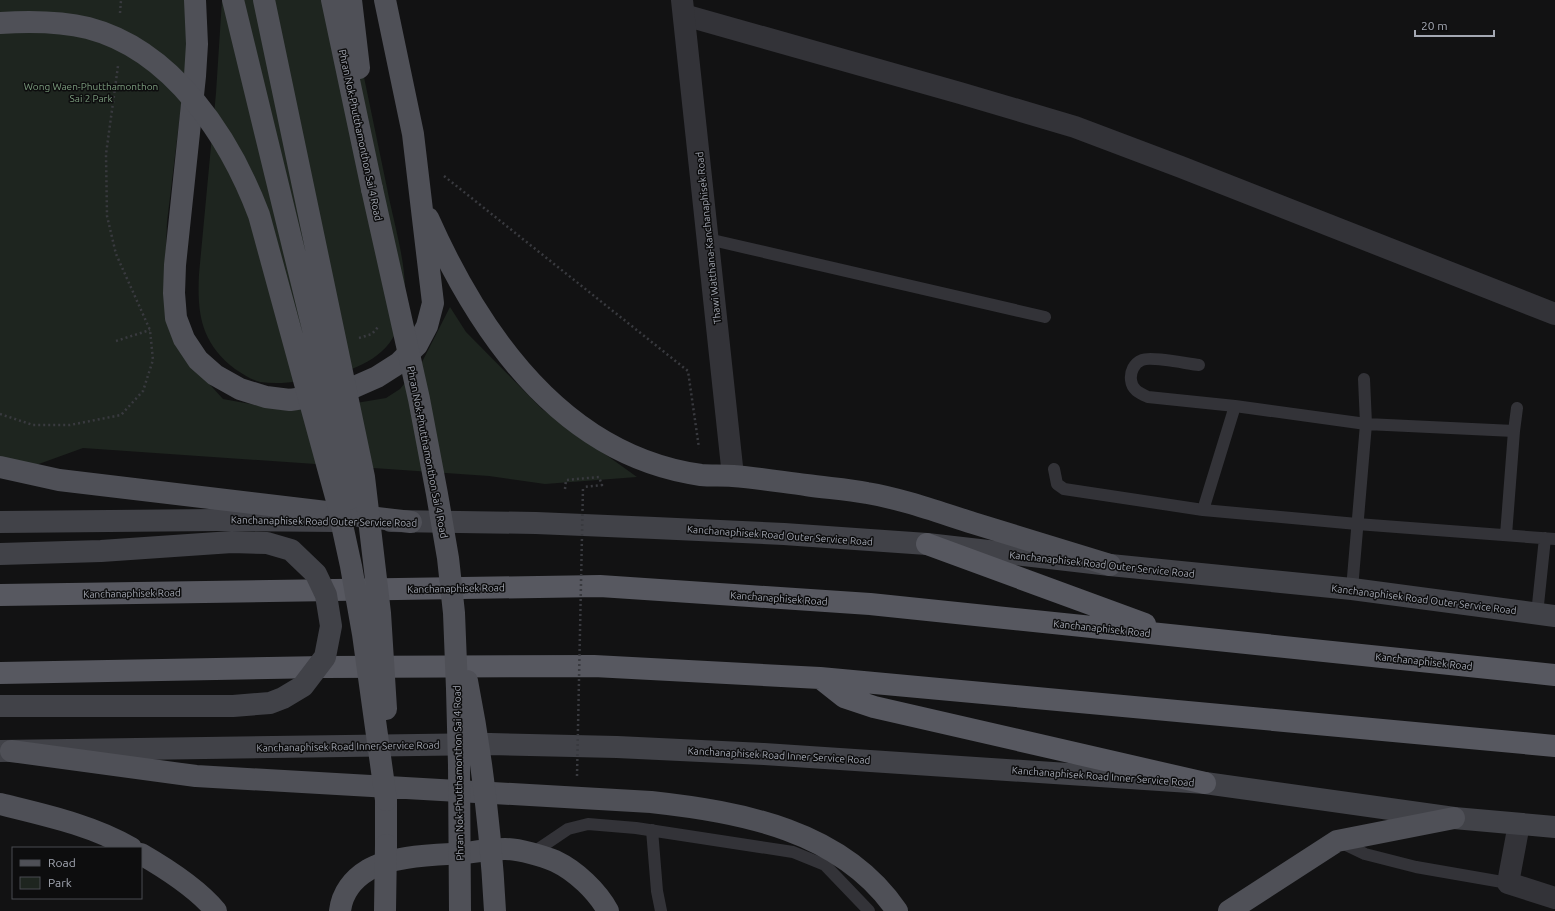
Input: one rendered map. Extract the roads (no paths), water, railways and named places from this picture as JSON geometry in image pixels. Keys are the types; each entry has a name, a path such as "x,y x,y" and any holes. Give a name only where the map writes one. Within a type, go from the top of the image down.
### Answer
{"highway":[{"path":"927,544 1176,635"},
{"name":"Kanchanaphisek Road","path":"0,595 600,586 870,604 1555,675"},
{"path":"0,672 324,667 594,666 820,678 1555,746"},
{"path":"820,678 844,697 874,707 1205,783"}],"main road":[{"path":"195,0 198,44 175,265 174,293 178,322 184,340 198,360 215,375 240,389 266,397 290,400 343,392 377,377 399,363 417,345 427,326 433,303 419,196 413,134 385,0"},
{"path":"233,0 336,425 353,526 363,634"},
{"path":"264,0 364,476 378,590 387,727 385,911"},
{"name":"Phran Nok-Phutthamonthon Sai 4 Road","path":"332,0 419,399 448,558 454,613 459,765 460,911"},
{"path":"352,0 372,189"},
{"path":"0,23 28,21 61,23 89,28 115,38 140,52 167,73 189,94 223,140 250,190 265,236 336,497 351,566 363,634 386,800"},
{"path":"419,196 443,250 471,303 502,347 522,372 547,398 578,424 607,444 638,458 673,469 701,475 733,476 867,493 903,501 1110,565"},
{"path":"0,467 60,480 411,522"},
{"name":"Kanchanaphisek Road Outer Service Road","path":"0,522 218,520 536,523 784,534 927,544 1110,565 1352,589 1546,615"},
{"path":"0,554 101,551 232,542 267,543 292,550 316,574 326,595 331,626 325,657 303,686 283,698 270,703 233,706 0,706"},
{"path":"454,613 475,719 489,830 495,911"},
{"name":"Kanchanaphisek Road Inner Service Road","path":"6,751 490,744 617,746 764,754 1205,783 1454,818 1555,827"},
{"path":"6,751 196,776 650,802 697,807 777,826 807,838 840,856 873,882 897,911"},
{"path":"0,804 47,816 84,828 114,838 129,847"},
{"path":"1229,911 1337,841 1454,818"},
{"path":"340,911 347,890 354,879 380,863 432,856 506,849 532,854 556,861 575,874 592,889 608,911"},
{"path":"142,855 166,869 210,903 216,911"}],"street":[{"name":"Thawi Watthana-Kanchanaphisek Road","path":"683,8 733,476"},
{"path":"683,8 1075,127 1181,167 1555,314"},
{"path":"1519,824 1508,883 1555,898"}],"lane":[{"path":"708,239 1045,317"},
{"path":"1199,365 1143,359 1134,365 1130,378 1132,388 1138,393 1148,397 1235,406 1366,424 1514,430"},
{"path":"1352,589 1366,424 1364,379"},
{"path":"1203,510 1235,406"},
{"path":"1506,535 1517,408"},
{"path":"1054,469 1057,484 1064,489 1203,510 1357,524 1550,538 1546,615"},
{"path":"532,854 568,828 588,824 652,830 793,852 825,865 869,911"},
{"path":"652,830 657,891 661,911"},
{"path":"1337,841 1364,854 1416,867 1508,883"}],"park label":[{"name":"Wong Waen-Phutthamonthon Sai 2 Park","path":"91,92"}]}
